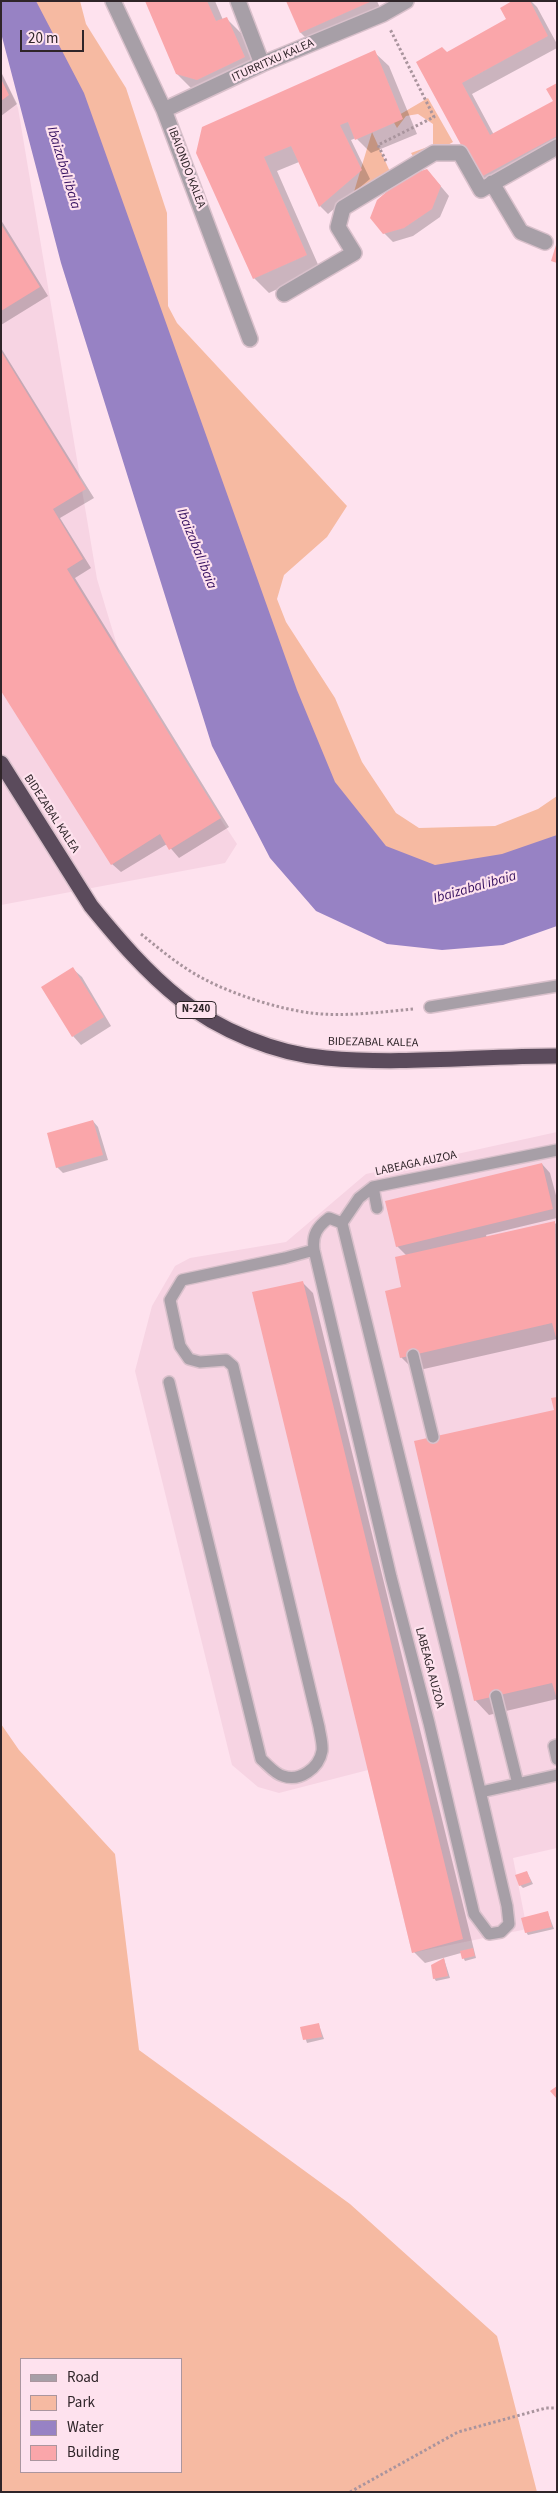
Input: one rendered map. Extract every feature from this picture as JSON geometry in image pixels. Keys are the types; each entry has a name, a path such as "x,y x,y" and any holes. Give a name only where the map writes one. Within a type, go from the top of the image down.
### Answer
{"highway":[{"name":"BIDEZABAL KALEA","path":"1,763 91,906 150,973 181,1000 213,1021 282,1050 325,1058 408,1060 557,1056"}],"street":[{"name":"IBAIONDO KALEA","path":"113,1 164,110 250,338"},
{"path":"238,1 262,64"},
{"name":"ITURRITXU KALEA","path":"164,110 262,64 383,14 406,1"},
{"path":"487,187 557,147"},
{"path":"284,294 354,253 338,226 343,208 434,153 460,152 521,232 545,242"}],"lane":[{"path":"430,1007 557,986"},
{"name":"LABEAGA AUZOA","path":"314,1250 382,1539 429,1723 474,1914 489,1934 502,1932 509,1924 481,1792 342,1223 359,1198 373,1187 557,1150"},
{"path":"373,1187 377,1208"},
{"path":"169,1382 262,1759 282,1776 291,1778 304,1774 315,1767 322,1751 319,1727 233,1366 226,1360 200,1362 189,1359 180,1346 170,1300 182,1280 314,1250 313,1241 318,1227 329,1218 342,1223"},
{"path":"413,1354 433,1437"},
{"path":"496,1696 518,1784"},
{"path":"555,1745 557,1759"},
{"path":"481,1792 557,1775"}],"path":[{"path":"383,14 434,117 378,145 394,177"},
{"path":"136,930 172,959 207,981 262,1002 312,1013 377,1012 430,1007"},
{"path":"350,2492 458,2432 546,2408 557,2408"}],"shaded area":[{"path":"1,71 18,108 97,579 126,675 237,844 225,863 1,905"},
{"path":"557,1132 557,1848 513,1858 527,1929 412,1953 368,1770 279,1793 258,1787 232,1765 135,1371 152,1306 175,1266 190,1258 286,1242 366,1174"}],"green space":[{"path":"36,1 80,1 86,24 126,88 167,213 168,306 177,323 347,506 327,537 284,575 277,599 286,622 335,698 362,762 396,813 419,828 495,826 538,809 557,796 557,887 400,937 196,601"},
{"path":"428,98 453,142 417,163 411,153 433,145 433,124 418,114 406,116 397,128 392,119"},
{"path":"372,132 392,176 353,195"},
{"path":"1,1724 19,1750 115,1854 139,2050 350,2204 497,2336 537,2492 1,2492"}],"water":[{"name":"Ibaizabal ibaia","path":"1,1 36,1 84,93 297,690 335,782 386,846 435,865 502,854 557,835 557,926 503,945 442,950 387,944 316,911 270,858 212,746 61,263 1,33"}],"building":[{"path":"145,1 207,1 216,21 227,17 245,57 197,80 176,74"},
{"path":"286,1 372,1 300,33"},
{"path":"512,1 530,1 548,36 462,83 490,135 553,101 546,89 557,83 557,136 479,178 416,62 442,47 447,52 506,19 500,8"},
{"path":"375,50 403,119 355,140 348,122 340,125 362,170 319,207 291,146 264,157 307,255 253,279 196,153 202,127"},
{"path":"1,79 9,95 1,101"},
{"path":"427,169 441,186 432,209 404,228 383,234 370,218 377,200 405,176"},
{"path":"1,224 40,287 1,311"},
{"path":"557,245 557,263 551,261"},
{"path":"1,351 86,489 53,509 83,559 67,569 221,818 169,850 160,834 111,865 1,691"},
{"path":"73,967 104,1017 72,1037 41,987"},
{"path":"93,1120 103,1155 56,1168 47,1133"},
{"path":"542,1163 553,1209 396,1247 385,1201"},
{"path":"555,1221 557,1341 552,1323 400,1358 385,1291 401,1287 395,1257"},
{"path":"303,1281 463,1939 412,1953 252,1292"},
{"path":"557,1397 557,1699 552,1683 474,1701 414,1441 554,1410 551,1398"},
{"path":"527,1871 531,1882 519,1886 515,1875"},
{"path":"548,1911 552,1927 525,1933 521,1918"},
{"path":"473,1948 475,1956 462,1959 460,1951"},
{"path":"444,1958 448,1976 433,1979 431,1965"},
{"path":"319,2023 322,2037 303,2040 300,2027"},
{"path":"557,2086 557,2099 550,2091"}]}
